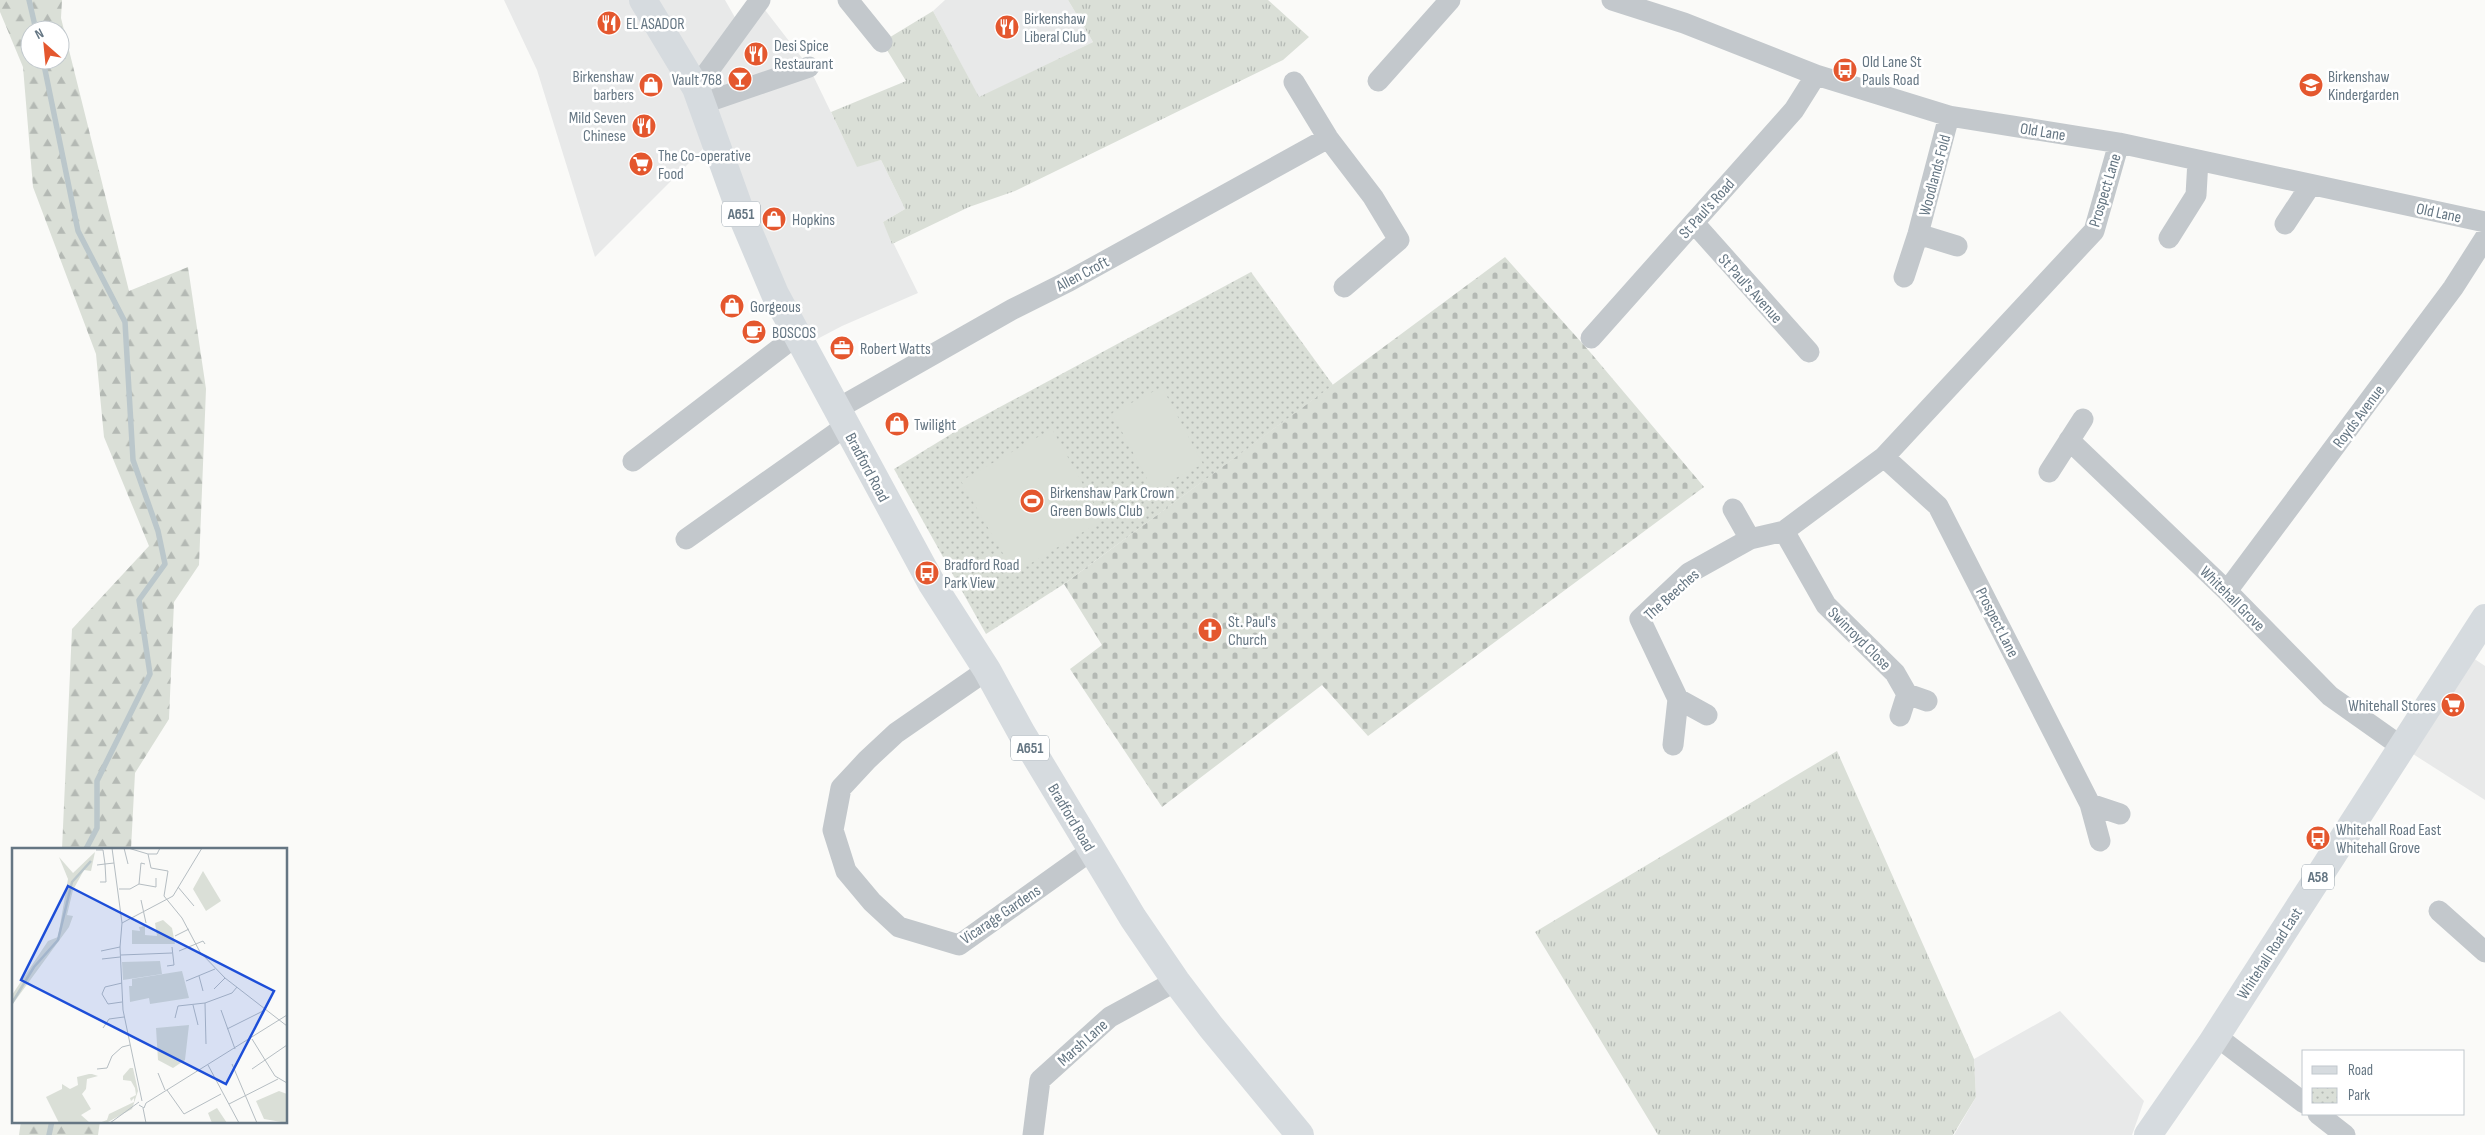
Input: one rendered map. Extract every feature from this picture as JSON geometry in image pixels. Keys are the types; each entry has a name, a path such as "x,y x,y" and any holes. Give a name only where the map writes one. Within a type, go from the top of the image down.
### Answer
{"main road":[{"name":"Bradford Road","path":"643,0 699,96 742,216 775,294 796,336 932,584 986,670 1021,732 1133,918 1176,981 1300,1135"},
{"name":"Whitehall Road East","path":"2148,1135 2216,1036 2485,618"}],"street":[{"path":"699,96 760,0"},
{"path":"848,0 882,42"},
{"path":"1378,81 1450,0"},
{"name":"Old Lane","path":"1612,0 1684,23 1816,74 1950,116 2119,143 2310,186 2485,222"},
{"path":"699,96 808,67"},
{"name":"St Paul's Road","path":"1591,338 1794,110 1816,74"},
{"path":"1294,82 1328,138 1373,197 1399,240 1344,287"},
{"name":"Woodlands Fold","path":"1904,277 1918,234 1950,116"},
{"name":"Allen Croft","path":"841,417 1013,309 1076,277 1328,138"},
{"name":"Prospect Lane","path":"1750,539 1784,531 1884,457 2094,231 2119,143"},
{"path":"2169,238 2196,195 2198,160"},
{"path":"2285,224 2310,186"},
{"name":"St Paul's Avenue","path":"1694,223 1809,352"},
{"name":"Woodlands Fold","path":"1918,234 1957,246"},
{"name":"Royds Avenue","path":"2227,591 2454,288 2485,238"},
{"path":"633,461 796,336"},
{"name":"Bradford Road","path":"686,539 841,417"},
{"path":"2049,472 2083,419"},
{"name":"Whitehall Grove","path":"2069,440 2227,591 2330,696 2402,747"},
{"name":"Prospect Lane","path":"1884,457 1938,506 2090,804 2100,841"},
{"path":"1733,509 1750,539"},
{"name":"Swinroyd Close","path":"1784,531 1826,605 1895,672 1917,697 1900,716"},
{"name":"The Beeches","path":"1678,699 1640,619 1689,573 1750,539"},
{"name":"Vicarage Gardens","path":"986,670 896,733 841,788 833,830 846,871 872,902 899,927 959,945 1092,850"},
{"path":"1672,745 1678,699 1706,715"},
{"path":"2090,804 2120,814"},
{"path":"2439,910 2485,952"},
{"name":"Marsh Lane","path":"1033,1135 1040,1080 1110,1017 1176,981"},
{"path":"2216,1036 2302,1101"},
{"path":"2319,1115 2345,1135"}],"shaded area":[{"path":"504,0 725,0 741,28 759,2 809,67 857,166 881,160 905,209 883,222 918,293 842,326 802,347 714,138 595,257 537,70"},
{"path":"945,0 1068,0 1093,42 979,98 933,11"},
{"path":"2464,652 2485,666 2485,800 2402,747"},
{"path":"2060,1011 2144,1101 2132,1135 1954,1135 1976,1097 1974,1059"}],"green space":[{"path":"0,0 62,0 61,20 20,20 20,60 0,12"},
{"path":"1068,0 1268,0 1309,37 1283,60 1015,191 969,207 892,244 883,222 905,209 881,160 857,167 831,112 906,81 882,42 933,11 979,97 1093,42"},
{"path":"70,54 129,291 188,267 206,389 199,565 174,602 169,719 135,773 131,848 62,848 72,629 149,546 104,437 96,354 33,187 23,70 70,70"},
{"path":"1505,257 1590,352 1704,487 1368,736 1322,685 1162,807 1070,669 1102,645 1064,584"},
{"path":"1251,272 1333,385 1064,584 986,634 894,469 961,428"},
{"path":"1162,387 1203,464 1153,490 1112,413"},
{"name":"Birkenshaw Park Crown Green Bowls Club","path":"1052,429 1103,520 1023,568 1013,571 961,481"},
{"path":"1837,751 1974,1059 1976,1097 1953,1135 1658,1135 1535,932"},
{"path":"21,1122 100,1122 98,1135 19,1135"}],"waterway":[{"path":"29,0 34,20"},
{"path":"45,70 78,231 125,322 133,460 158,531 165,564 139,600 150,674 97,781 97,828 87,848"},
{"path":"49,1135 52,1122"}],"place":[{"name":"EL ASADOR","path":"609,23"},
{"name":"Birkenshaw Liberal Club","path":"1007,27"},
{"name":"Desi Spice Restaurant","path":"756,54"},
{"name":"Old Lane St Pauls Road","path":"1845,70"},
{"name":"Vault 768","path":"740,79"},
{"name":"Birkenshaw barbers","path":"651,85"},
{"name":"Birkenshaw Kindergarden","path":"2311,85"},
{"name":"Mild Seven Chinese","path":"644,126"},
{"name":"The Co-operative Food","path":"641,164"},
{"name":"Hopkins","path":"774,219"},
{"name":"Gorgeous","path":"732,306"},
{"name":"BOSCOS","path":"754,332"},
{"name":"Robert Watts","path":"842,348"},
{"name":"Twilight","path":"897,424"},
{"name":"Birkenshaw Park Crown Green Bowls Club","path":"1032,501"},
{"name":"Bradford Road Park View","path":"927,573"},
{"name":"St. Paul's Church","path":"1210,630"},
{"name":"Whitehall Stores","path":"2453,705"},
{"name":"Whitehall Road East Whitehall Grove","path":"2318,838"}]}
